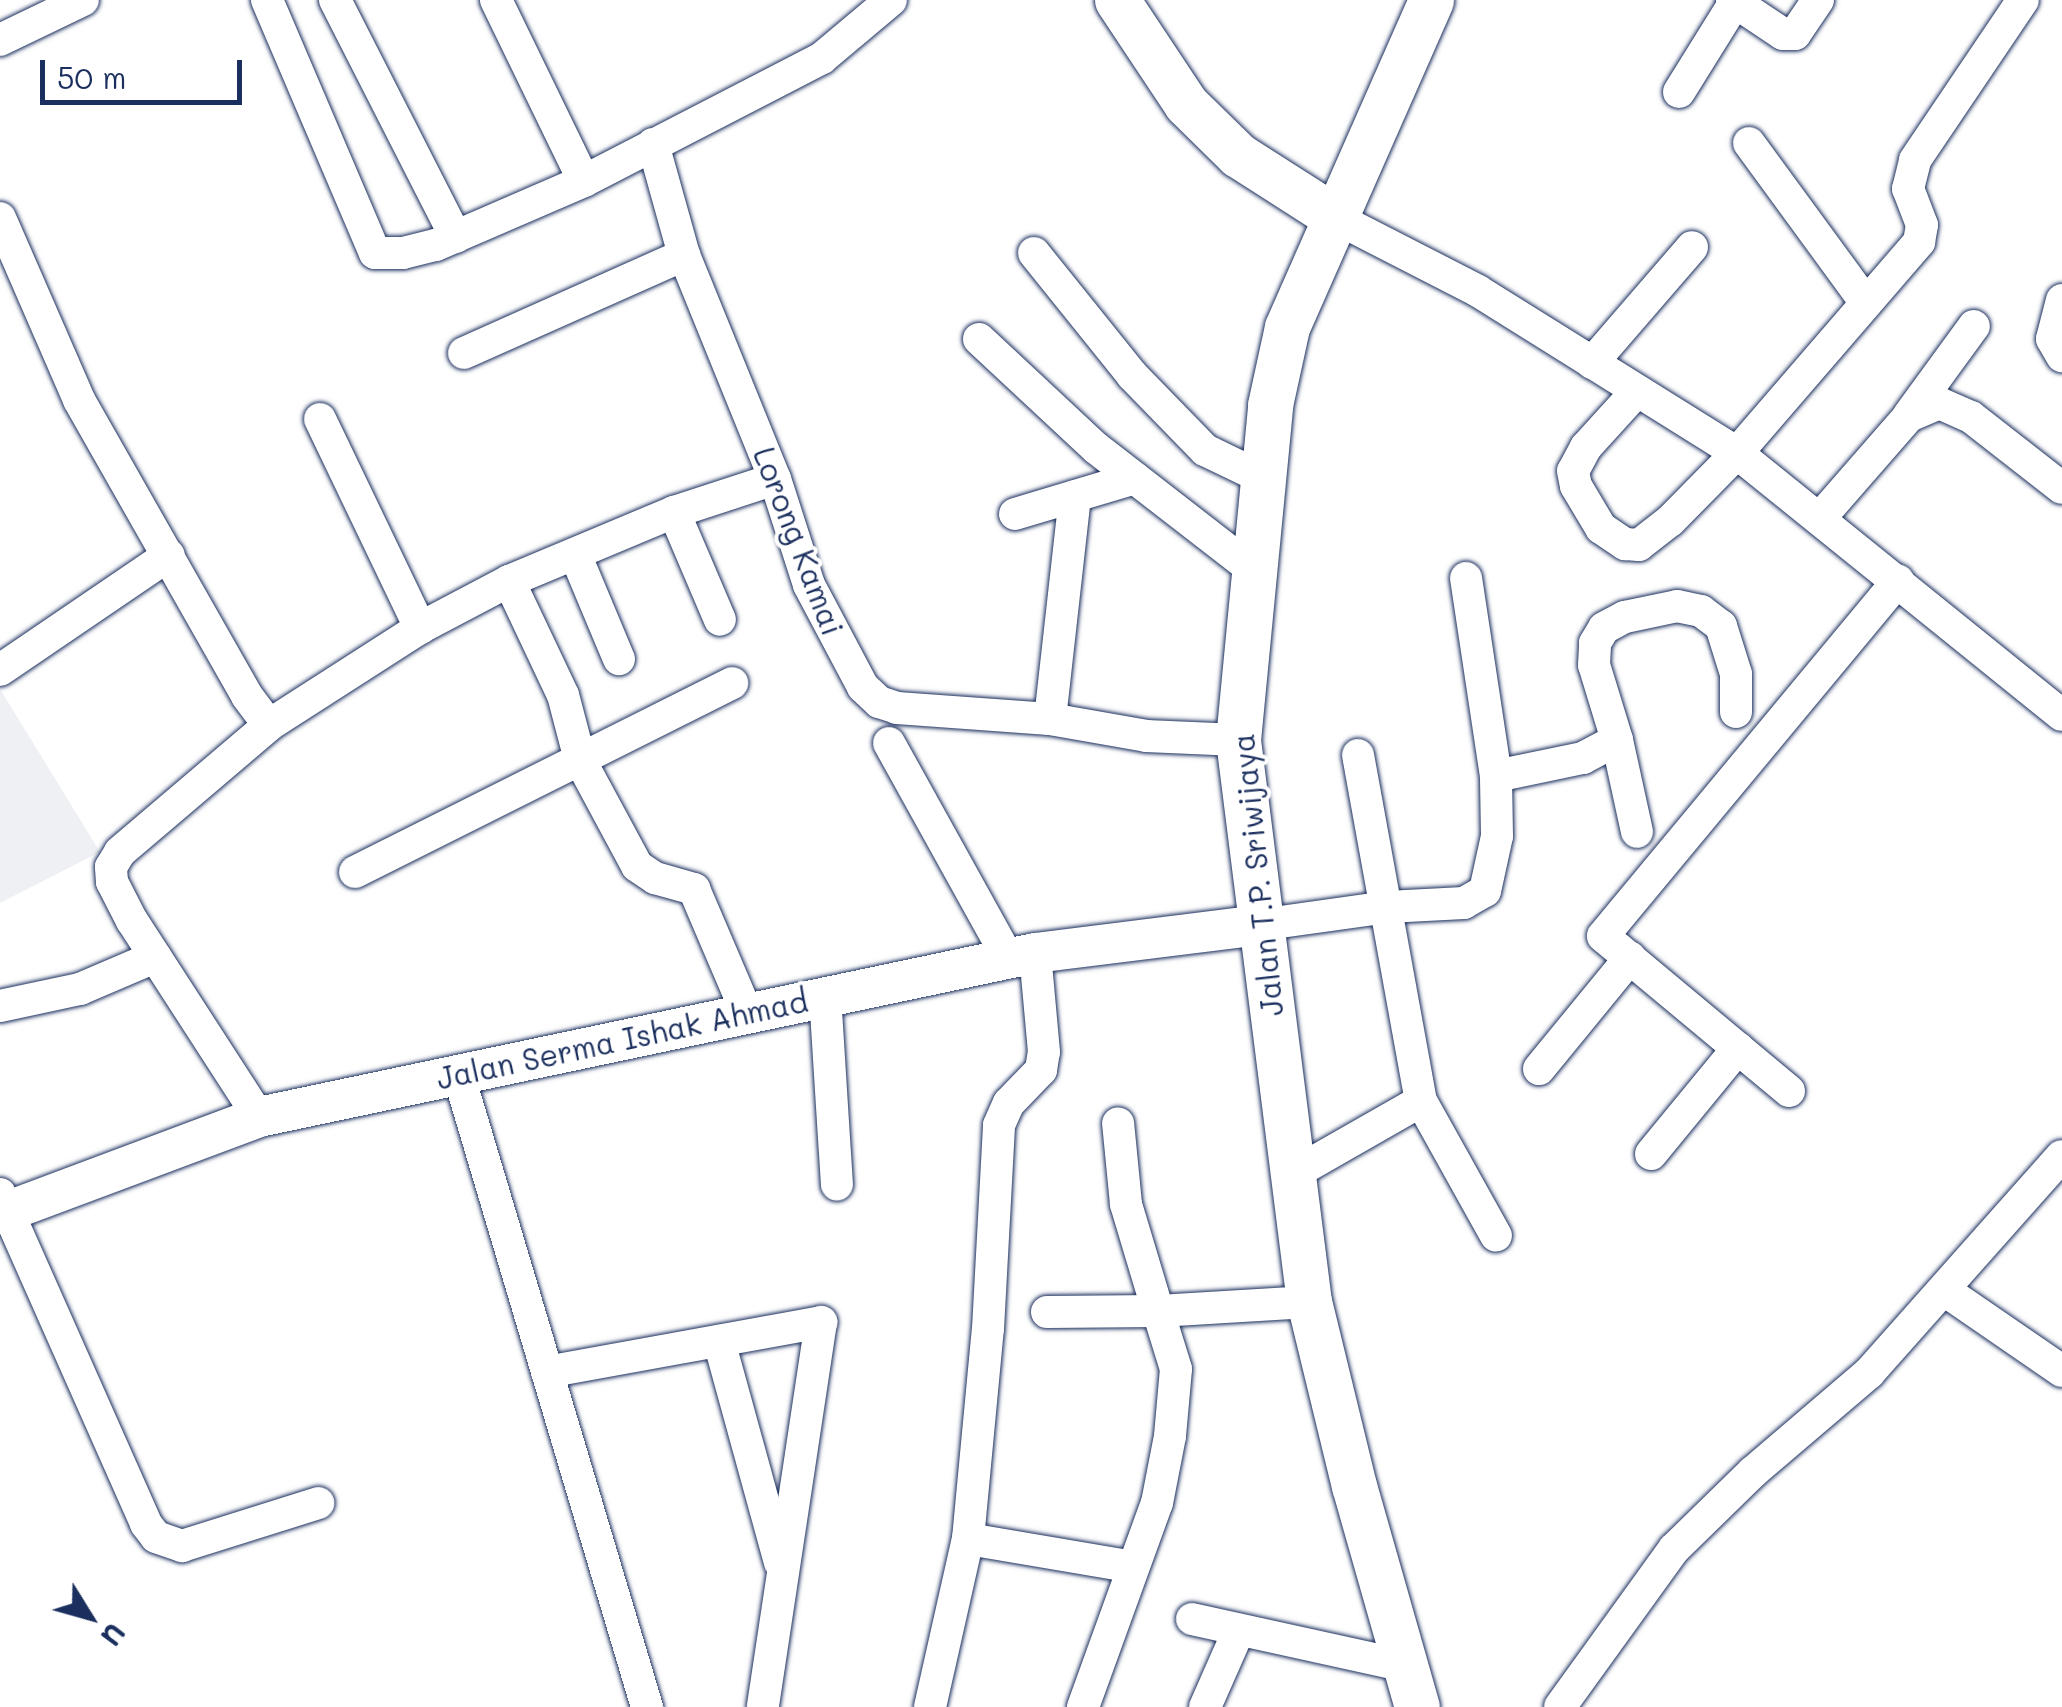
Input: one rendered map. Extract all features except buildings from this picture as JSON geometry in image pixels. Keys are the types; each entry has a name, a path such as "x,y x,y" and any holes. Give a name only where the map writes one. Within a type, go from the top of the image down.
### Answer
{"main road":[{"path":"1117,0 1186,104 1238,155 1338,218"},
{"name":"Jalan T.P. Sriwijaya","path":"1416,1707 1309,1302 1258,925 1238,740 1270,405 1288,326 1431,0"}],"street":[{"path":"0,40 84,0"},
{"path":"267,0 375,253 403,254 456,237 584,181 822,58 891,0"},
{"path":"335,0 456,237"},
{"path":"496,0 584,181"},
{"path":"1679,92 1734,1 1782,34 1794,34 1818,0"},
{"path":"1637,391 1586,447 1573,471 1576,486 1601,528 1625,544 1650,540 1737,452 1919,242 1922,225 1908,190 1915,160 2023,0"},
{"path":"1749,143 1866,303"},
{"name":"Lorong Kamai","path":"653,144 684,255 775,479 810,585 863,687 879,702 897,708 1050,720 1146,736 1238,740"},
{"path":"0,218 80,400 247,696 269,726"},
{"path":"1338,218 1462,282 1737,452 1898,582 2057,702"},
{"path":"1592,363 1692,246"},
{"path":"1034,252 1132,375 1205,450 1265,478"},
{"path":"464,353 684,255"},
{"path":"2062,300 2052,339 2062,356"},
{"path":"1820,518 1908,416 1974,326"},
{"path":"979,339 1135,478 1253,570"},
{"path":"1908,416 1939,403 1954,406 2062,488"},
{"path":"320,419 420,628"},
{"path":"1015,514 1135,478"},
{"path":"259,1117 155,957 112,882 111,867 120,852 269,726 420,628 509,581 674,512 775,479"},
{"path":"1050,720 1074,496"},
{"path":"674,512 720,620"},
{"path":"575,554 618,660"},
{"path":"0,670 169,555"},
{"path":"1258,925 1387,907 1464,903 1485,891 1497,836 1496,776 1466,578"},
{"path":"509,581 563,696 580,760 637,866 655,878 694,889 746,1010"},
{"path":"1789,1091 1603,936 1898,582"},
{"path":"1637,832 1617,740 1594,665 1595,643 1604,628 1625,618 1677,606 1701,611 1721,626 1736,674 1736,712"},
{"path":"354,872 732,683"},
{"path":"1496,776 1583,758 1617,740"},
{"path":"889,743 1021,955 1044,1052 1041,1070 1009,1104 999,1125 988,1329 968,1539 930,1707"},
{"path":"1358,755 1420,1101 1496,1236"},
{"name":"Jalan Serma Ishak Ahmad","path":"1,1207 259,1117 746,1010 1021,955 1258,925"},
{"path":"0,1006 80,990 155,957"},
{"path":"1538,1068 1630,958"},
{"path":"825,995 837,1186"},
{"path":"1651,1154 1738,1048"},
{"path":"458,1074 647,1707"},
{"path":"1294,1174 1420,1101"},
{"path":"1083,1707 1157,1503 1176,1369 1126,1204 1118,1123"},
{"path":"1560,1707 1674,1549 1752,1472 1869,1372 2062,1156"},
{"path":"1,1207 146,1524 156,1537 182,1546 318,1503"},
{"path":"1944,1290 2062,1371"},
{"path":"1047,1312 1158,1311 1309,1302"},
{"path":"547,1372 821,1322 763,1707"},
{"path":"719,1341 783,1574"},
{"path":"968,1539 1133,1567"},
{"path":"1192,1619 1402,1665"},
{"path":"1205,1707 1239,1630"}],"shaded area":[{"path":"0,689 100,852 0,903"}]}
